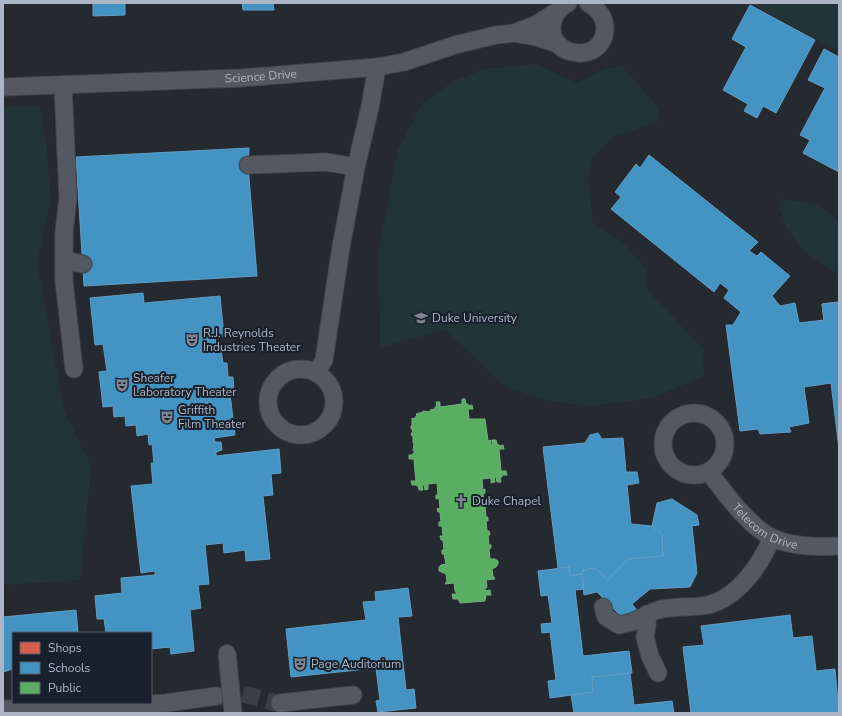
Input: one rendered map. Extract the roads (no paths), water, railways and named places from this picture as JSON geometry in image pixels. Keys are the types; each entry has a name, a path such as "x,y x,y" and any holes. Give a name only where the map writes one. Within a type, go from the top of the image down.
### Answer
{"street":[{"name":"Science Drive","path":"562,8 553,20 552,28 554,37 558,44 564,49 571,53 578,54 595,48 601,41 604,34 605,26 603,18 599,11 588,3"},
{"name":"Science Drive","path":"3,87 240,78 377,67 404,62 455,46 514,33 535,24 562,8"},
{"name":"Science Drive","path":"514,33 536,37 558,44"},
{"path":"316,373 324,360 341,247 377,67"},
{"path":"63,85 68,196 64,232 64,281 74,369"},
{"path":"248,165 326,162 356,167"},
{"path":"64,260 83,264"},
{"name":"Telecom Drive","path":"709,472 740,510 772,538 799,545 839,546"},
{"path":"603,607 606,617 620,625 634,622 647,614 663,609 708,604 726,596 741,585 752,572 772,538"},
{"path":"647,614 645,637 650,656 658,673"},
{"path":"227,653 233,713"},
{"path":"280,703 353,695"},
{"path":"152,703 217,696"},
{"path":"3,709 122,706 144,704"}],"tunnel":[{"path":"218,696 240,693 280,703"}],"place":[{"name":"Duke University","path":"421,318"},
{"name":"R.J. Reynolds Industries Theater","path":"192,340"},
{"name":"Sheafer Laboratory Theater","path":"122,385"},
{"name":"Griffith Film Theater","path":"167,417"},
{"name":"Duke Chapel","path":"461,501"},
{"name":"Page Auditorium","path":"300,664"}]}
